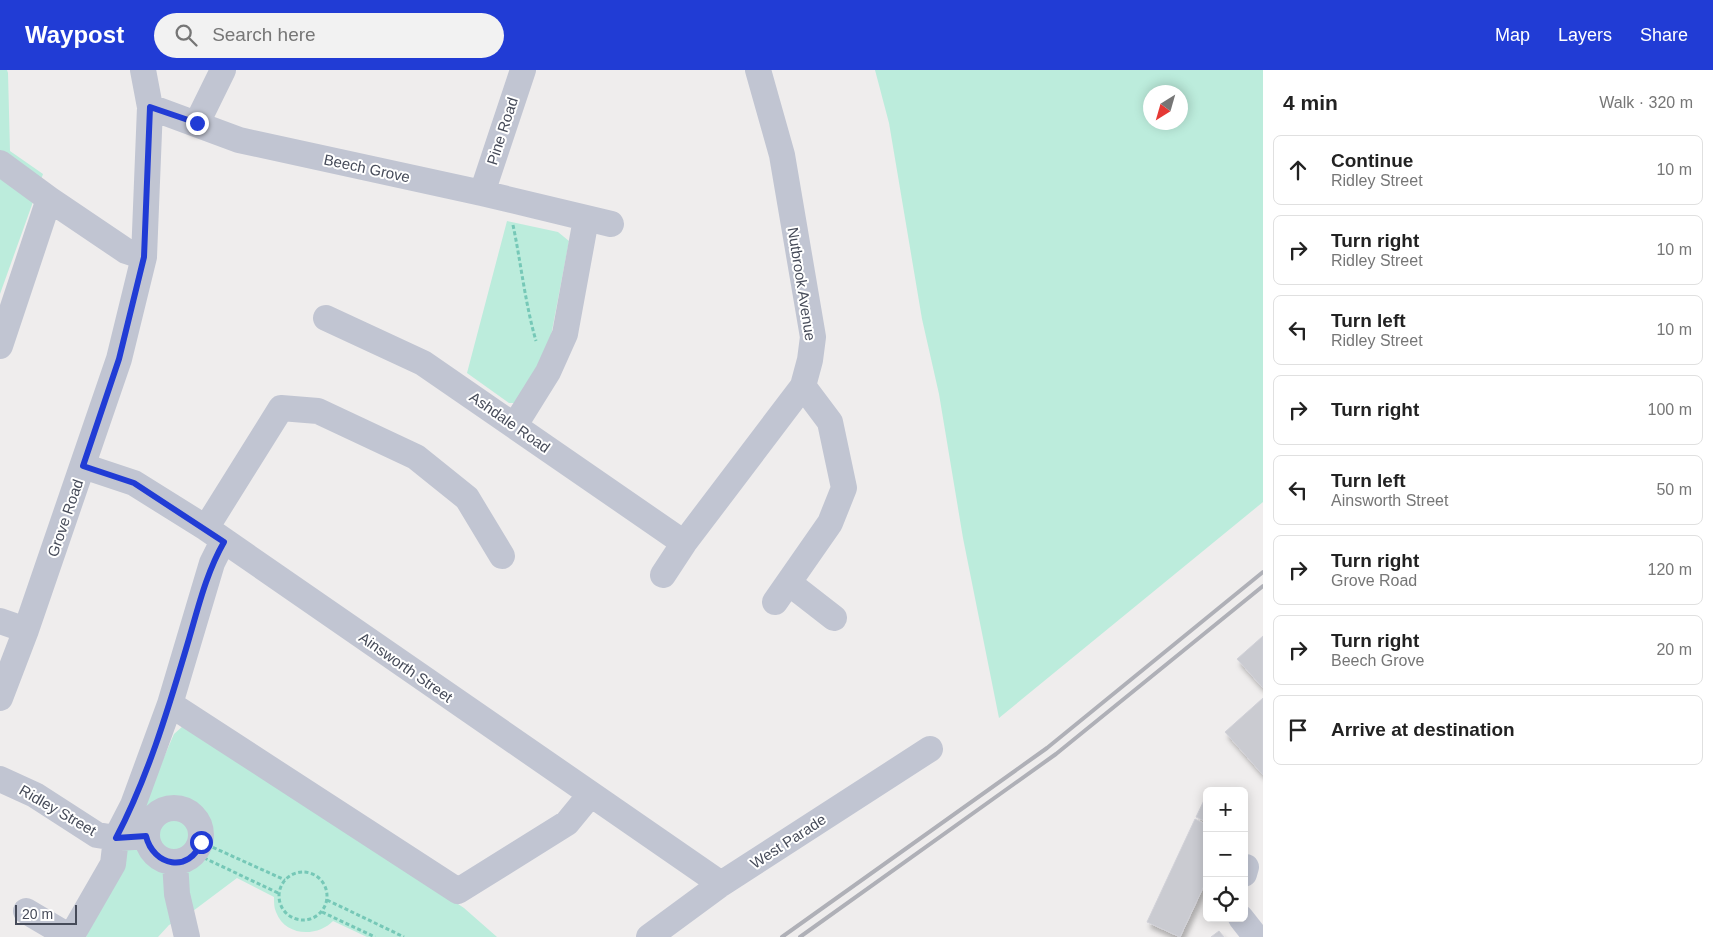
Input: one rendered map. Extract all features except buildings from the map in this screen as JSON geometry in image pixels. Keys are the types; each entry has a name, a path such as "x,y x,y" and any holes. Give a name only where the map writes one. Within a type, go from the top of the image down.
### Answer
{"street":[{"name":"Grove Road","path":"0,698 26,630 119,359 144,257 150,107 144,70"},
{"path":"197,123 223,70"},
{"name":"Pine Road","path":"482,193 523,70"},
{"name":"Nutbrook Avenue","path":"663,575 684,543 803,386 810,360 813,337 782,155 758,70"},
{"name":"Beech Grove","path":"150,107 239,140 482,193 611,224"},
{"path":"0,163 126,251 144,257"},
{"path":"0,346 49,199"},
{"path":"515,425 548,372 565,334 586,219"},
{"name":"Ashdale Road","path":"326,318 423,363 684,543"},
{"path":"803,386 830,422 844,488 830,524 782,592 834,618"},
{"path":"26,911 70,937 113,864 116,838 133,805 170,704 212,564 215,535 281,408 318,411 416,457 467,498 502,556"},
{"name":"Ainsworth Street","path":"83,466 134,483 215,535 721,884"},
{"path":"0,621 26,630"},
{"path":"170,704 458,891 567,823 590,795"},
{"name":"West Parade","path":"649,937 721,884 930,749"},
{"name":"Ridley Street","path":"0,779 35,794 97,834 116,838 146,836"},
{"path":"187,937 177,894 190,853 199,822 189,812 180,808 171,807 159,811 147,826 146,836 153,852 160,859 190,853"},
{"path":"1244,922 1256,937"}],"path":[{"path":"508,200 526,287 529,318 543,364 548,372"},
{"path":"190,853 285,880"},
{"path":"190,853 278,893"},
{"path":"295,873 313,873 325,884 327,900 322,912 313,919 297,920 287,915 282,908 278,893 285,880 295,873"},
{"path":"327,900 404,937"},
{"path":"322,912 375,937"}],"green space":[{"path":"0,70 7,70 8,73 10,151 43,174 0,294"},
{"path":"875,70 1263,70 1263,502 999,718 963,538 939,394 922,319 889,123"},
{"path":"507,221 558,232 569,241 551,336 544,361 514,403 509,403 467,373"},
{"path":"183,726 193,726 464,908 497,937 367,937 333,921 319,930 302,932 294,930 280,920 275,909 274,897 237,878 193,911 169,925 158,937 86,937 174,734"}],"railway":[{"path":"782,937 1047,748 1263,572"},
{"path":"800,937 1056,754 1263,586"}],"route":[{"path":"197,123 150,107 144,257 119,359 83,466 134,483 206,528 224,542 212,564 170,704 133,805 116,838 146,836 148,845 153,852 160,859 169,862 178,862 195,854 201,842"}]}
